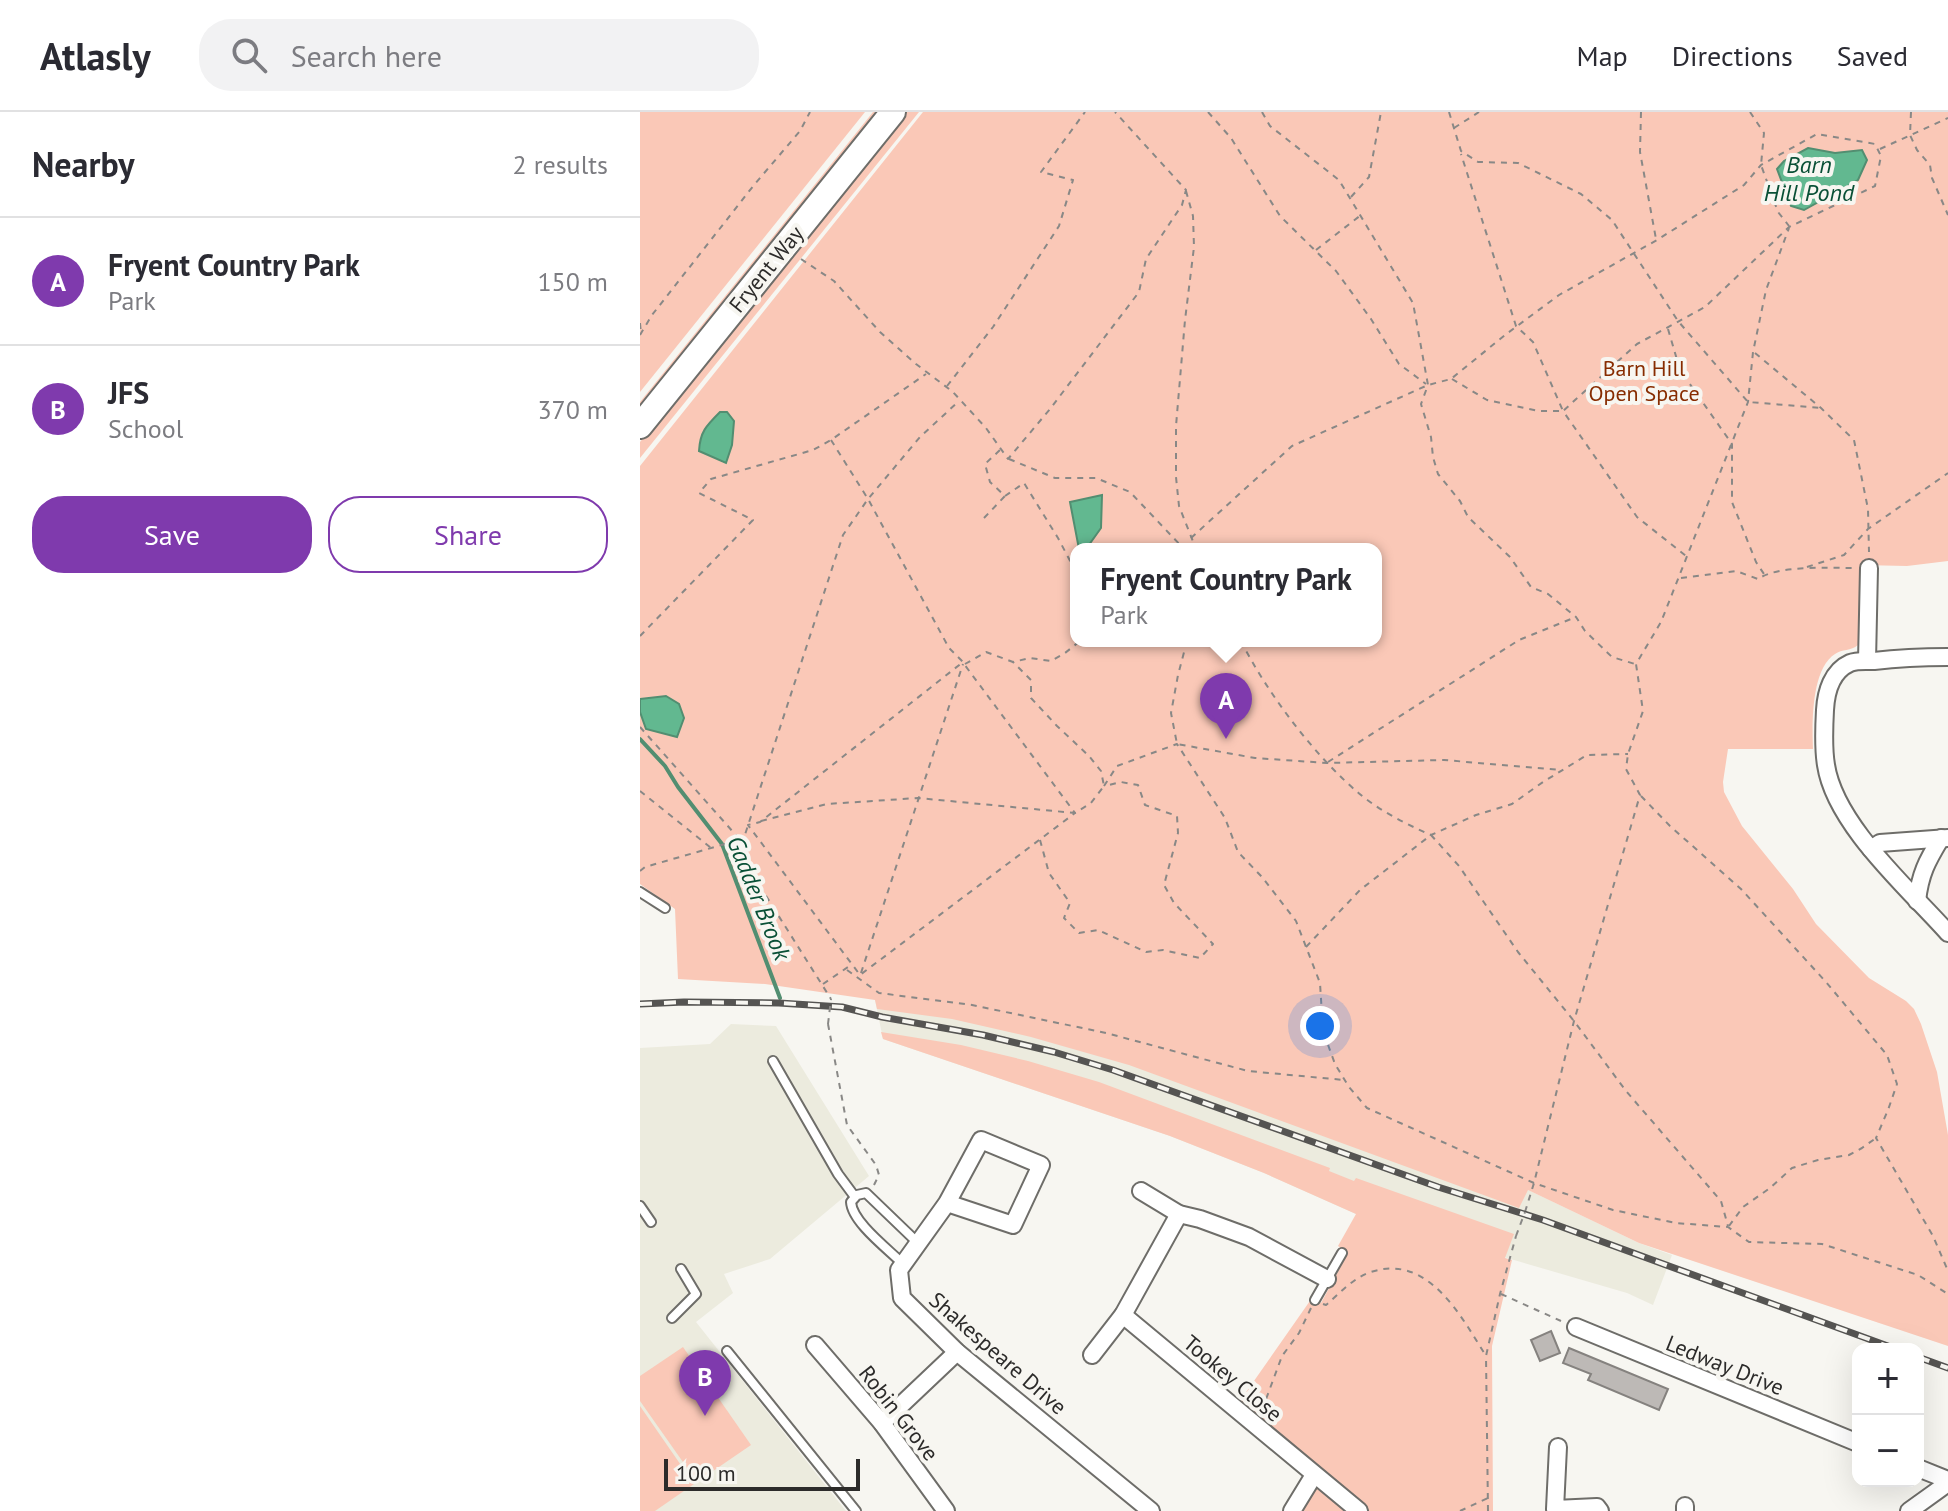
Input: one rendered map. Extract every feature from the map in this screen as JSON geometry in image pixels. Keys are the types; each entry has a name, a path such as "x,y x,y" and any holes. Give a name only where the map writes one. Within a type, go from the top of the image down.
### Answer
{"main road":[{"name":"Fryent Way","path":"640,426 893,112"}],"street":[{"path":"1859,662 1869,568"},
{"path":"1948,657 1859,662 1840,669 1831,682 1826,700 1824,730 1826,766 1841,804 1871,849 1948,933"},
{"path":"1871,849 1880,843 1945,838"},
{"path":"1917,901 1919,879 1925,864 1945,838"},
{"path":"903,1264 947,1203 981,1140 1041,1165 1013,1225 947,1203"},
{"path":"1141,1191 1179,1214 1249,1237 1327,1279"},
{"path":"1092,1355 1123,1315 1179,1214"},
{"name":"Shakespeare Drive","path":"903,1264 899,1270 902,1298 957,1352 1151,1511"},
{"name":"Tookey Close","path":"1123,1315 1359,1511"},
{"name":"Ledway Drive","path":"1576,1327 1852,1441"},
{"name":"Robin Grove","path":"815,1345 882,1423 946,1511"},
{"path":"882,1423 957,1352"},
{"path":"1558,1447 1555,1509 1597,1507 1600,1511"},
{"path":"1909,1511 1948,1482 1924,1471"},
{"path":"1292,1511 1314,1475"}],"lane":[{"path":"640,892 665,908"},
{"path":"773,1061 838,1174 855,1197"},
{"path":"903,1264 857,1219 851,1202 857,1195 866,1193 918,1243"},
{"path":"640,1206 651,1222"},
{"path":"1315,1300 1342,1253"},
{"path":"672,1318 696,1294 681,1269"},
{"path":"727,1351 856,1511"}],"path":[{"path":"641,335 652,315 800,131 810,112"},
{"path":"946,387 993,327 1059,226 1073,180 1041,172 1085,112"},
{"path":"1115,112 1186,190 1193,216 1194,247 1177,411 1176,477 1179,506 1193,543"},
{"path":"1208,112 1231,138 1280,216 1336,271 1399,364 1428,385"},
{"path":"1262,112 1270,126 1339,180 1413,303 1428,385 1421,404 1438,474 1460,501 1468,517 1510,557 1531,587 1548,594 1576,617 1585,631 1612,657 1636,664"},
{"path":"1351,198 1369,177 1381,112"},
{"path":"1449,112 1516,326 1533,342 1563,411 1637,517 1686,556"},
{"path":"1453,128 1479,112"},
{"path":"1641,112 1640,152 1657,240"},
{"path":"1750,112 1764,133 1761,165 1778,212 1789,227"},
{"path":"1911,112 1910,135 1917,150 1930,165 1932,178 1948,215"},
{"path":"1878,150 1948,118"},
{"path":"1191,538 1292,446 1428,385 1451,379 1559,295 1634,254 1744,185 1761,165 1817,134 1875,144 1881,156 1875,186 1789,227 1705,307 1637,344 1563,411 1539,411 1487,400 1451,379"},
{"path":"1461,151 1478,162 1518,163 1581,194 1612,220 1678,321 1748,402 1821,408"},
{"path":"1008,459 1139,292 1146,259 1182,205 1186,190"},
{"path":"1315,251 1361,215"},
{"path":"1728,1227 1743,1207 1792,1168 1849,1155 1876,1138 1897,1084 1887,1055 1826,982 1741,889 1640,795 1626,769 1643,711 1636,664 1661,622 1748,402 1753,352 1766,290 1789,227"},
{"path":"801,259 834,281 880,332 960,400 986,428 1008,459 1055,478 1096,478 1130,492 1178,543"},
{"path":"640,323 641,335"},
{"path":"1667,328 1680,370 1732,444 1732,502 1764,575"},
{"path":"1753,352 1821,408 1854,440 1868,509 1869,568 1802,568"},
{"path":"640,636 753,520 699,493 711,479 813,450 928,373"},
{"path":"738,856 843,535 868,499 920,437 960,400"},
{"path":"831,440 868,499 949,648 964,663 1075,813"},
{"path":"1001,449 985,464 990,482 1005,496"},
{"path":"1679,578 1736,571 1758,579 1844,555 1868,529 1948,473"},
{"path":"984,518 1005,496 1024,483 1070,561"},
{"path":"1327,763 1519,640 1576,617"},
{"path":"1013,662 1030,658 1051,661 1072,647"},
{"path":"1185,647 1171,713 1177,744 1225,818 1238,852 1296,921 1320,983 1323,1031 1335,1064 1367,1108 1534,1183 1613,1210 1676,1223 1728,1227 1749,1242 1822,1244 1918,1275 1948,1294"},
{"path":"1244,647 1284,708 1327,763 1363,797 1395,819 1431,835 1459,866 1518,952 1626,1091 1721,1201 1728,1227"},
{"path":"760,822 964,663 986,652 1013,662 1031,680 1031,698 1089,756 1101,771 1104,786"},
{"path":"860,975 964,663"},
{"path":"640,727 743,843"},
{"path":"860,975 1091,803 1117,766 1177,744 1255,758 1327,763 1444,760 1562,770"},
{"path":"1306,947 1360,890 1431,835 1476,815 1512,804 1587,755 1628,754"},
{"path":"1040,840 1049,873 1070,903 1064,918 1079,933 1098,930 1146,952 1163,950 1200,958 1213,944 1174,903 1164,885 1178,833 1177,816 1145,805 1138,785 1121,782 1104,786"},
{"path":"640,791 712,849"},
{"path":"1488,1511 1486,1356 1511,1253 1534,1183 1574,1021 1640,795"},
{"path":"748,825 827,804 918,798 1075,813"},
{"path":"748,825 860,975"},
{"path":"640,871 725,844 756,880 831,999 828,1024 847,1125 876,1165 879,1175 868,1195"},
{"path":"822,985 852,964"},
{"path":"847,970 879,993 972,1005 1106,1033 1248,1071 1345,1081"},
{"path":"1876,1138 1933,1236 1948,1271"},
{"path":"1256,1426 1282,1356 1299,1333 1315,1300 1326,1305 1370,1272 1390,1268 1414,1272 1437,1288 1454,1307 1486,1356"},
{"path":"1500,1294 1576,1327"},
{"path":"1460,1511 1488,1498"}],"shaded area":[{"path":"875,1000 996,1015 1505,1179 1639,1243 1672,1255 1653,1305 1627,1293 1356,1214 1170,1136 883,1039"},
{"path":"731,1024 776,1026 869,1176 770,1259 724,1274 733,1293 696,1322 846,1511 640,1511 640,1048 710,1044"}],"green space":[{"path":"640,112 865,112 640,392"},
{"path":"873,112 883,112 640,414 640,402"},
{"path":"905,112 919,112 640,458 640,442"},
{"name":"Barn Hill Open Space","path":"923,112 1948,112 1948,561 1907,566 1861,565 1858,645 1835,654 1821,672 1815,698 1813,749 1728,749 1723,782 1724,792 1742,826 1793,889 1816,924 1869,978 1906,1001 1921,1024 1937,1072 1948,1135 1948,1346 1639,1243 1528,1190 1519,1208 1129,1065 1031,1037 952,1019 877,1009 875,1000 765,984 678,979 675,909 640,884 640,466"},
{"path":"881,1032 961,1045 1099,1082 1330,1168 1329,1171 1354,1181 1356,1178 1514,1234 1505,1258 1512,1260 1492,1346 1493,1511 1292,1511 1314,1475 1235,1408 1312,1298 1321,1303 1348,1253 1338,1246 1356,1214 1170,1136 883,1039"},
{"path":"683,1347 751,1445 697,1482 640,1401 640,1376"},
{"path":"640,1406 694,1484 655,1511 640,1511"}],"water":[{"name":"Barn Hill Pond","path":"1808,148 1835,153 1862,150 1867,160 1858,180 1804,210 1791,206 1777,169 1784,161"},
{"path":"720,412 727,412 734,421 732,445 726,463 699,451 705,430"},
{"path":"1102,495 1101,528 1090,543 1078,543 1070,502"},
{"path":"666,696 679,704 684,718 677,737 646,729 640,712 640,699"}],"building":[{"path":"1551,1331 1560,1353 1540,1361 1531,1340"},
{"path":"1569,1348 1668,1389 1659,1410 1588,1380 1591,1374 1563,1363"}],"waterway":[{"name":"Gadder Brook","path":"640,739 665,766 722,844 780,998"}],"railway":[{"path":"640,1004 779,1003 842,1007 1054,1052 1113,1070 1438,1187 1543,1220 1880,1343"},
{"path":"1924,1359 1948,1368"}],"place":[{"name":"Fryent Country Park","path":"1226,739"},
{"name":"JFS","path":"705,1416"}]}
